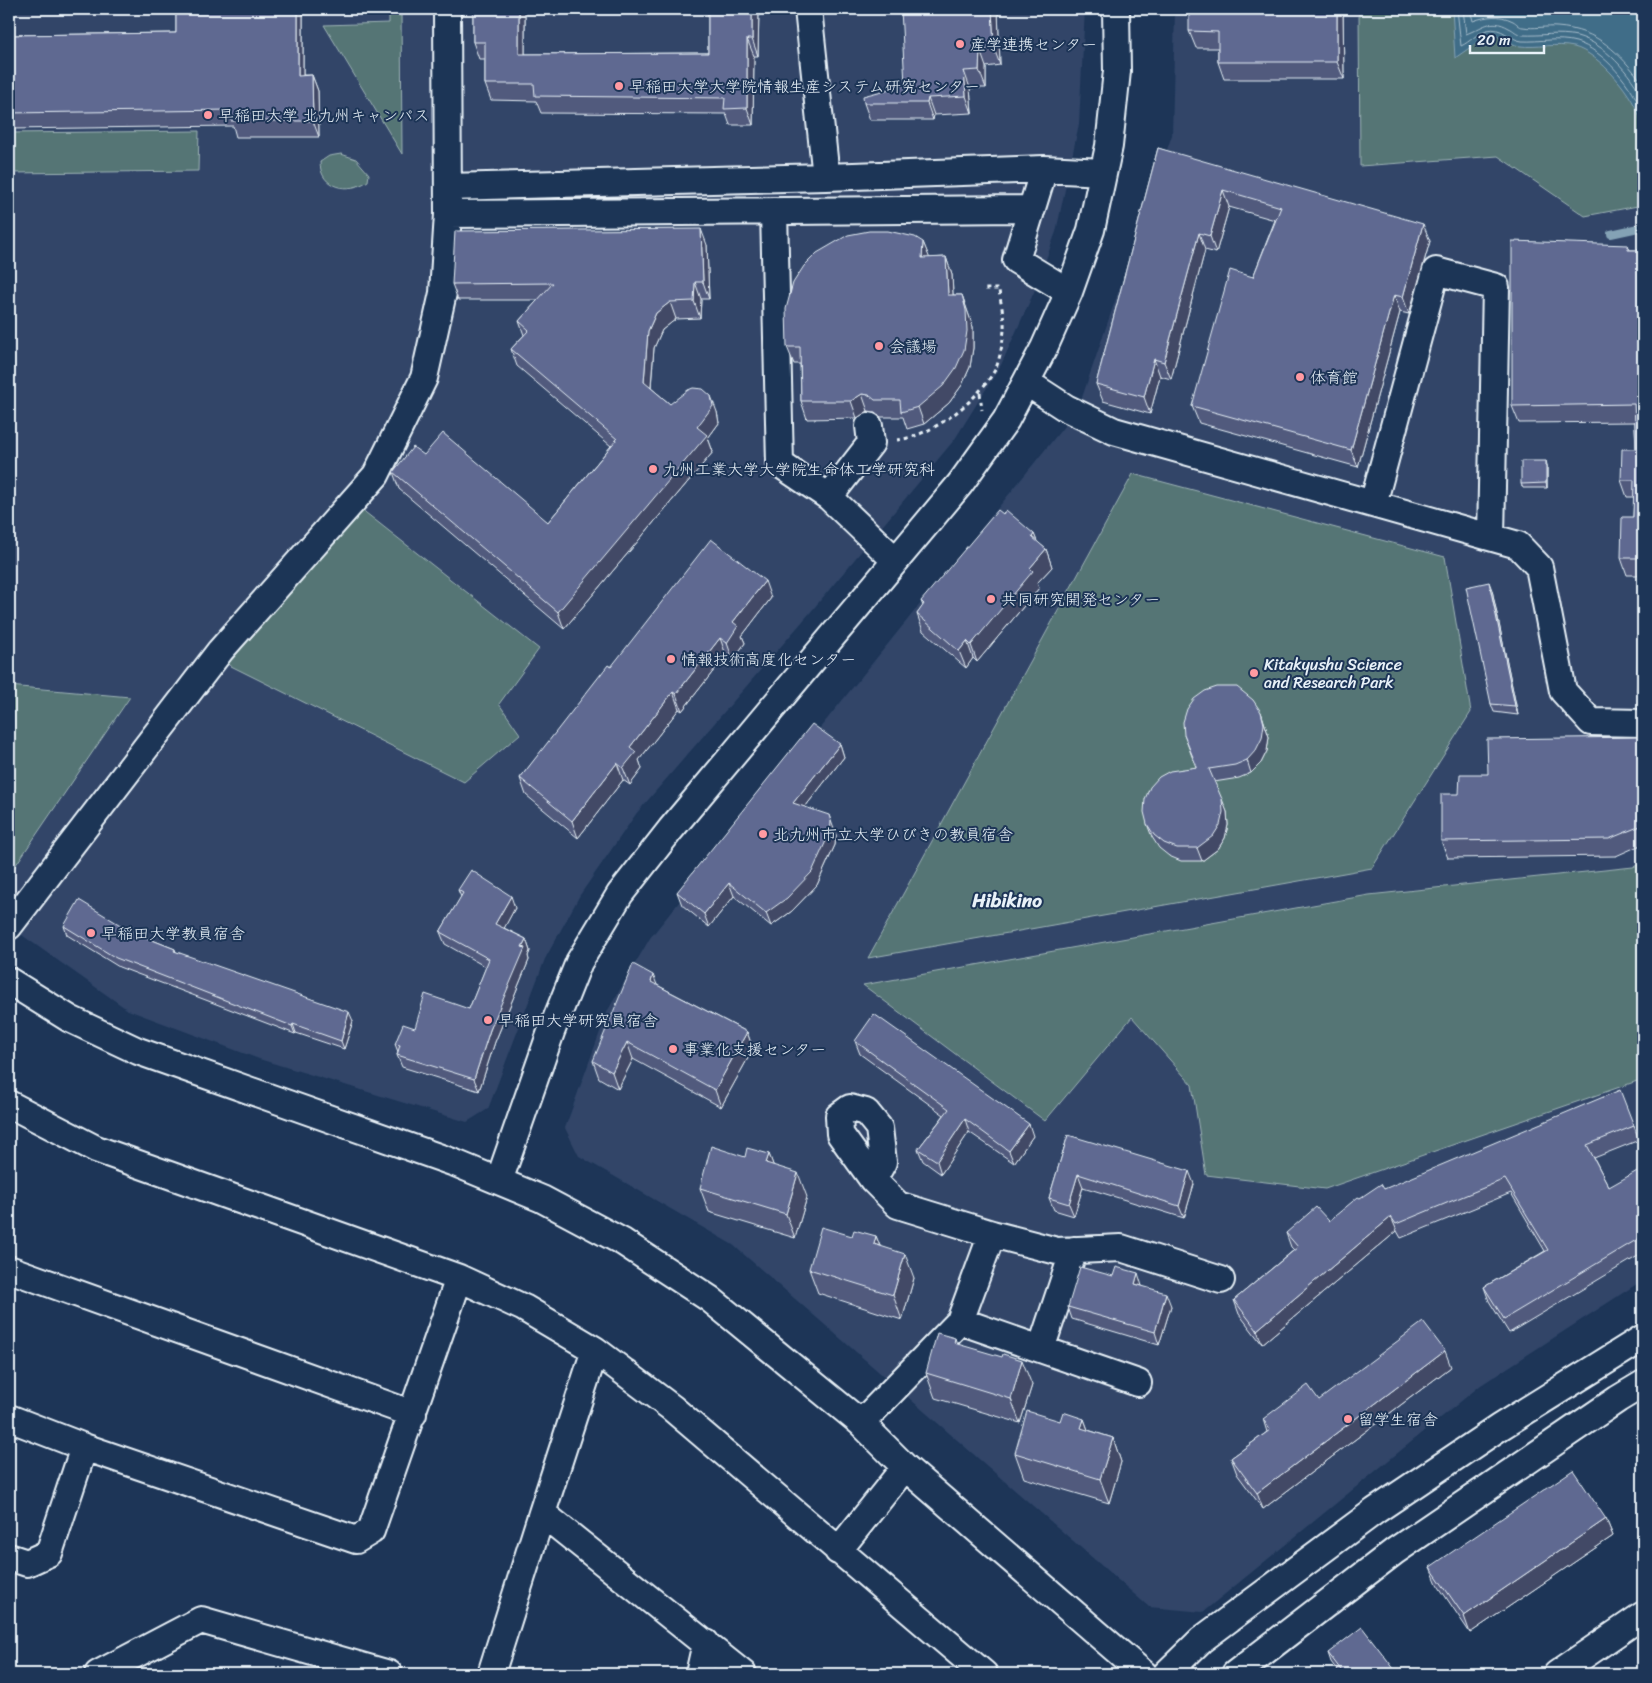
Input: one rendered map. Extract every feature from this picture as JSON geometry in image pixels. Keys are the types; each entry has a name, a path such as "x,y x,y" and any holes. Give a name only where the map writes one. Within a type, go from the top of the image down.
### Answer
{"street":[{"path":"9,926 220,651 376,475 424,378 443,293 448,214 447,9"},
{"path":"808,9 826,177"},
{"path":"499,1181 551,1032 579,962 620,894 677,821 960,484 1006,420 1069,292 1091,230 1109,146 1117,71 1116,9"},
{"path":"448,187 1044,169 1103,172"},
{"path":"1044,169 1016,260 1069,292"},
{"path":"448,214 1032,209"},
{"path":"774,211 780,464 829,497 895,560"},
{"path":"1373,504 1436,271 1496,287 1490,537"},
{"path":"1026,382 1066,408 1114,431 1518,545 1540,567 1563,691 1591,722 1643,723"},
{"path":"829,497 870,434"},
{"path":"9,981 70,1019 138,1051 455,1163 542,1199 623,1242 710,1299 861,1423 905,1467 1144,1674"},
{"path":"9,1104 96,1149 459,1278 524,1308 595,1350 672,1408 984,1674"},
{"path":"873,1180 898,1205 992,1234 1057,1251 1121,1248 1221,1280"},
{"path":"861,1423 960,1321 992,1234"},
{"path":"1041,1349 1074,1250"},
{"path":"9,1269 413,1414"},
{"path":"9,1418 84,1446 356,1540 371,1531 459,1278"},
{"path":"960,1321 1138,1383"},
{"path":"1166,1674 1201,1640 1375,1512 1500,1427 1643,1338"},
{"path":"491,1674 595,1350"},
{"path":"1235,1674 1395,1551 1618,1399 1643,1384"},
{"path":"9,1557 27,1563 49,1553 84,1446"},
{"path":"838,1551 905,1467"},
{"path":"542,1513 743,1674"},
{"path":"1557,1674 1643,1615"},
{"path":"98,1674 201,1620 389,1674"},
{"path":"699,1674 706,1643"}],"path":[{"path":"870,434 905,439 941,424 980,393 997,366 1004,330 999,289 982,289"},
{"path":"980,393 982,413"}],"shaded area":[{"path":"9,9 1085,9 1079,124 1056,232 1034,292 1001,365 955,439 809,614 636,814 580,895 545,959 488,1109 467,1122 259,1059 128,1010 9,926"},
{"name":"Kitakyushu Science and Research Park","path":"1175,9 1643,9 1643,1280 1481,1385 1203,1612 1149,1607 733,1245 579,1156 565,1128 608,1010 650,938 1078,409 1172,135"}],"green space":[{"path":"389,9 401,9 402,154 324,25 389,23"},
{"path":"1359,9 1643,9 1643,205 1585,216 1498,156 1360,166"},
{"path":"199,131 198,171 9,173 9,133"},
{"path":"341,154 356,159 369,174 368,181 360,185 344,188 330,183 325,178 321,171 320,162 329,156"},
{"path":"1133,474 1445,557 1471,712 1372,868 868,958"},
{"path":"361,509 539,649 499,704 520,734 464,782 227,664"},
{"path":"9,686 130,697 9,875"},
{"path":"1643,863 1643,1079 1325,1189 1206,1175 1192,1085 1132,1017 1045,1121 863,985 1369,895 1633,867"}],"water":[{"path":"1452,9 1643,9 1643,132 1638,112 1615,77 1594,58 1574,47 1560,45 1520,46 1497,36 1488,35 1455,58"}],"building":[{"path":"176,9 298,9 298,76 312,75 313,121 231,121 230,110 9,113 9,35 176,33"},
{"path":"473,9 519,9 519,54 708,53 708,9 752,9 752,39 747,39 747,108 724,109 725,98 535,96 534,84 485,84 485,42 473,42"},
{"path":"901,9 992,9 994,48 980,50 979,70 964,71 966,96 928,98 927,103 864,103 863,96 905,85"},
{"path":"1189,9 1337,9 1337,62 1218,62 1218,32 1189,31"},
{"path":"1158,148 1423,224 1403,297 1394,295 1351,450 1192,406 1230,270 1253,277 1281,207 1223,190 1210,236 1199,233 1164,362 1154,359 1144,397 1096,384"},
{"path":"701,229 703,282 695,282 694,301 670,302 656,313 648,331 644,382 670,404 688,390 693,388 703,389 711,396 713,406 697,427 707,435 558,612 393,472 413,447 424,455 443,433 548,522 617,439 511,349 529,330 519,321 553,283 452,284 455,231"},
{"path":"869,231 888,231 915,237 923,242 922,258 946,257 948,295 962,295 966,310 967,331 964,350 956,368 943,386 918,407 901,412 900,400 875,400 869,395 862,394 851,401 801,401 800,347 787,347 786,309 793,283 804,266 817,253 848,235"},
{"path":"1512,241 1628,245 1628,250 1643,250 1643,558 1621,558 1622,517 1633,517 1634,480 1621,480 1622,449 1636,449 1634,404 1512,406"},
{"path":"1521,461 1546,461 1546,483 1521,484"},
{"path":"998,510 1003,514 1006,510 1034,534 1032,537 1046,549 1030,568 1033,571 971,645 967,641 959,651 917,614 924,604 921,601"},
{"path":"711,539 765,581 733,622 738,626 727,643 720,638 676,694 673,692 630,747 636,752 623,768 617,763 572,821 520,778 608,665 611,667"},
{"path":"1489,582 1515,706 1491,704 1466,587"},
{"path":"1638,619 1643,619 1643,693 1637,691"},
{"path":"1217,687 1237,687 1253,700 1261,712 1264,724 1262,738 1256,750 1247,760 1235,765 1209,769 1222,799 1223,812 1220,825 1213,836 1197,848 1177,848 1164,843 1154,835 1147,824 1144,812 1145,799 1150,787 1159,777 1170,771 1197,767 1184,735 1183,722 1187,709 1194,699 1205,691"},
{"path":"812,724 840,744 793,803 829,815 831,822 830,832 812,872 787,898 766,913 729,883 704,914 677,892"},
{"path":"1643,737 1643,825 1609,839 1441,841 1441,794 1459,794 1460,774 1488,774 1487,739"},
{"path":"471,870 511,896 495,924 526,939 522,947 525,948 490,1030 474,1079 397,1055 400,1045 395,1044 403,1024 415,1028 425,994 469,1009 489,959 440,932 463,893 458,890"},
{"path":"79,900 132,932 175,949 174,951 349,1012 341,1041 293,1024 292,1026 116,958 64,926"},
{"path":"633,964 653,975 651,982 747,1032 715,1090 627,1042 612,1072 593,1061"},
{"path":"874,1014 1029,1124 1009,1151 965,1119 937,1161 918,1149 949,1109 855,1041"},
{"path":"1620,1090 1634,1126 1587,1145 1609,1187 1639,1170 1643,1177 1643,1236 1504,1319 1484,1287 1548,1250 1505,1179 1396,1224 1391,1217 1257,1330 1234,1300 1298,1247 1286,1233 1316,1207 1329,1221 1358,1197 1360,1198 1381,1184 1384,1189"},
{"path":"1068,1135 1189,1171 1179,1206 1078,1174 1069,1204 1049,1198"},
{"path":"711,1146 745,1157 747,1148 769,1154 766,1163 798,1173 786,1214 700,1188"},
{"path":"821,1227 852,1236 854,1230 876,1236 874,1244 905,1254 893,1295 809,1269"},
{"path":"1080,1267 1113,1276 1116,1267 1138,1273 1135,1284 1166,1293 1155,1332 1068,1307"},
{"path":"1423,1322 1445,1351 1257,1493 1231,1458 1270,1430 1263,1419 1308,1385 1319,1400"},
{"path":"937,1333 955,1338 954,1343 1002,1357 1003,1354 1022,1360 1011,1399 926,1373"},
{"path":"1027,1411 1060,1421 1063,1412 1084,1419 1081,1428 1113,1438 1100,1479 1015,1453"},
{"path":"1573,1470 1606,1519 1464,1616 1430,1567"},
{"path":"1362,1627 1398,1674 1344,1674 1328,1653"}],"waterway":[{"path":"1611,234 1643,227"}],"place":[{"name":"産学連携センター","path":"960,44"},
{"name":"早稲田大学大学院情報生産システム研究センター","path":"619,86"},
{"name":"早稲田大学 北九州キャンパス","path":"208,115"},
{"name":"会議場","path":"879,346"},
{"name":"体育館","path":"1300,377"},
{"name":"九州工業大学大学院生命体工学研究科","path":"653,469"},
{"name":"共同研究開発センター","path":"991,599"},
{"name":"情報技術高度化センター","path":"671,659"},
{"name":"Kitakyushu Science and Research Park","path":"1254,673"},
{"name":"北九州市立大学ひびきの教員宿舎","path":"763,834"},
{"name":"早稲田大学教員宿舎","path":"91,933"},
{"name":"早稲田大学研究員宿舎","path":"488,1020"},
{"name":"事業化支援センター","path":"673,1049"},
{"name":"留学生宿舎","path":"1348,1419"}],"district":[{"name":"Hibikino","path":"1007,900"}]}
